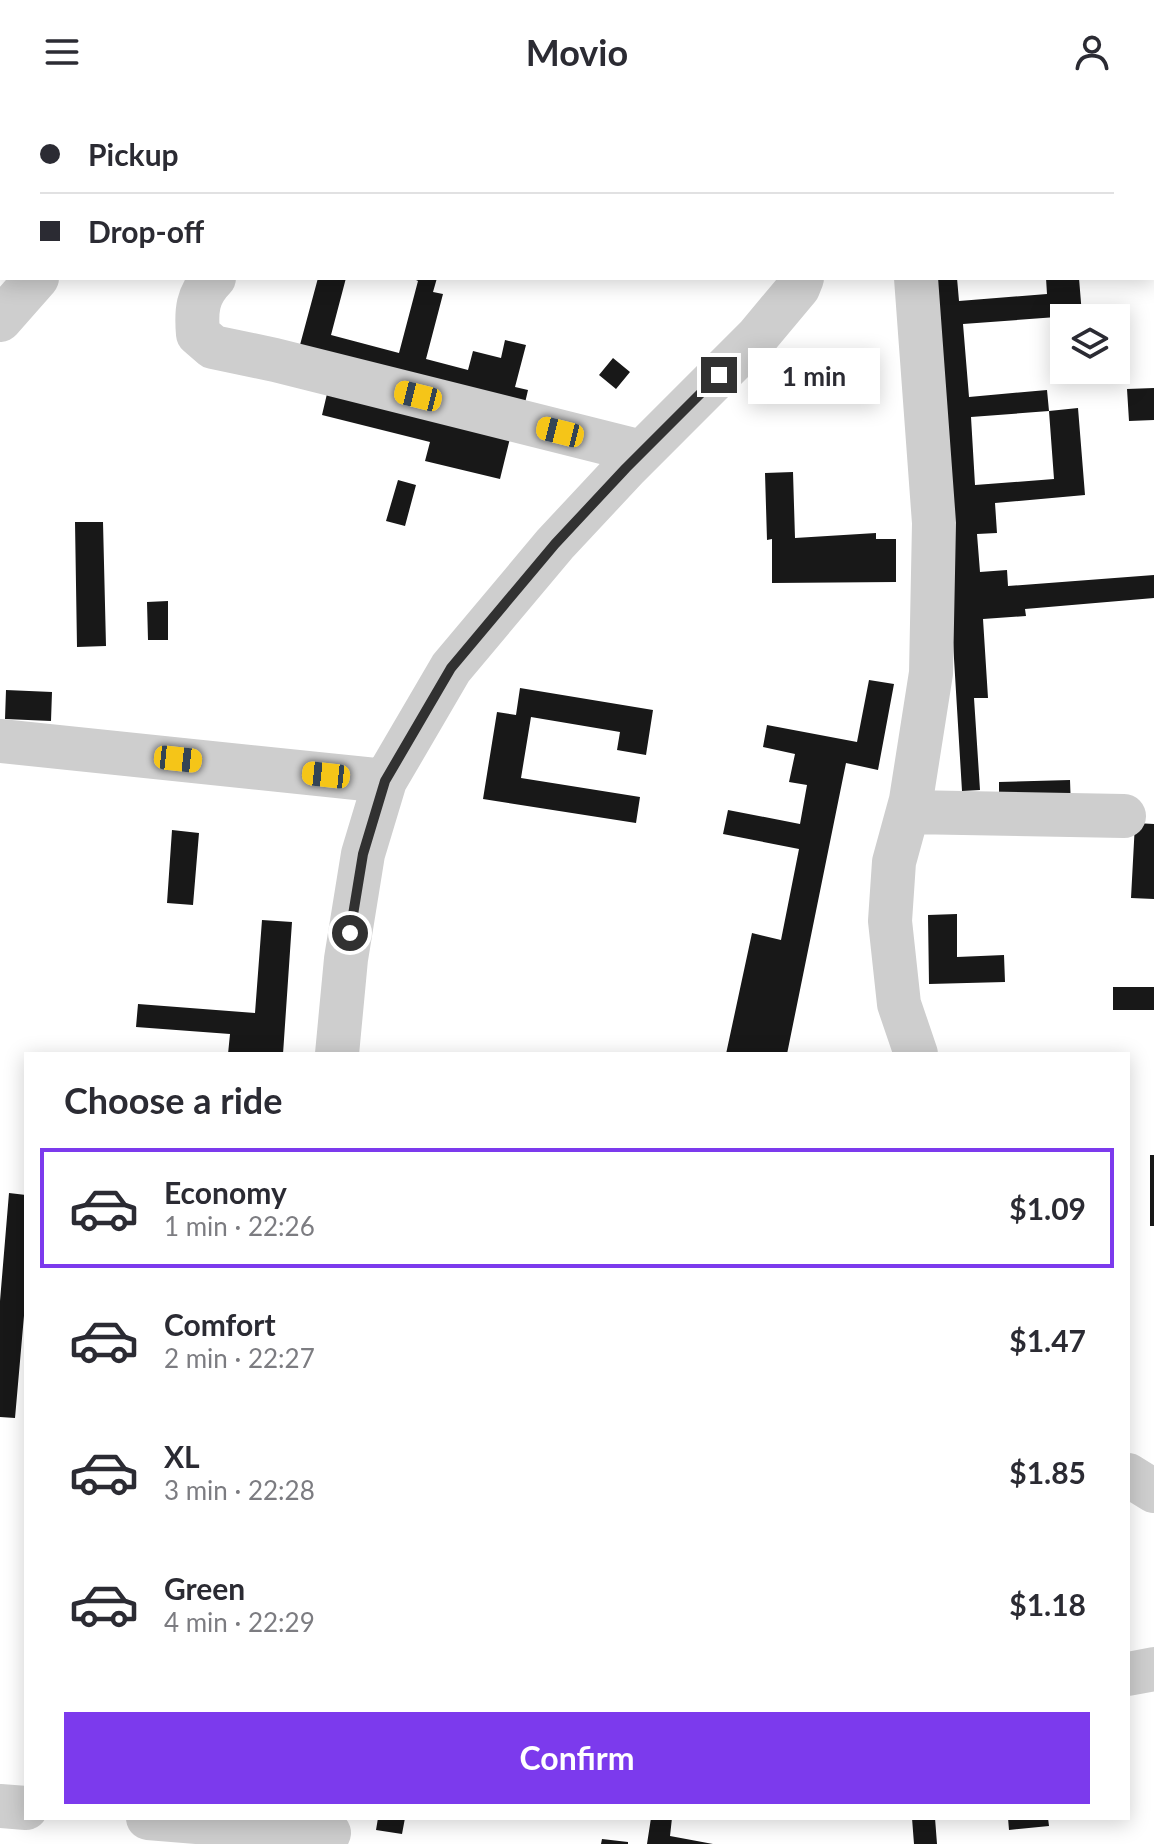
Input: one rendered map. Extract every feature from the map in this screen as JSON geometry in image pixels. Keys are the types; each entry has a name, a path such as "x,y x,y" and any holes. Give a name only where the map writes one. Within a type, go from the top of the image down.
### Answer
{"street":[{"path":"0,320 35,280"},
{"path":"212,280 205,287 196,309 198,334 213,347 642,452"},
{"path":"337,1052 346,959 363,854 385,781 451,668 555,544 757,337 801,280"},
{"path":"915,1052 899,1004 890,921 894,862 908,812 931,673 934,523 916,280"},
{"path":"0,741 385,781"},
{"path":"908,812 1124,816"},
{"path":"1130,1476 1154,1491"},
{"path":"1130,1674 1154,1669"},
{"path":"0,1806 24,1808"},
{"path":"174,1820 329,1832"}],"building":[{"path":"317,280 345,280 331,335 399,353 416,280 436,280 433,292 443,294 426,359 468,370 473,351 501,358 505,340 526,345 515,387 528,390 522,416 297,356"},
{"path":"931,280 957,280 959,301 1047,294 1046,280 1079,280 1081,304 1050,304 1050,317 963,324 969,397 1047,390 1049,411 1078,408 1085,495 995,503 997,533 977,534 980,572 1007,570 1008,586 1154,575 1154,598 1025,609 1026,616 983,619 988,698 974,698 980,790 962,791","holes":["1049,411 1054,479 975,485 971,417"]},
{"path":"613,358 630,372 616,389 599,375"},
{"path":"330,381 513,426 500,479 425,461 430,442 322,415"},
{"path":"1154,388 1154,420 1129,421 1127,389"},
{"path":"793,472 795,538 876,533 876,539 896,539 896,582 772,583 772,539 767,540 765,473"},
{"path":"398,480 416,485 405,526 386,521"},
{"path":"75,522 103,522 106,646 77,647"},
{"path":"168,601 168,640 148,640 147,602"},
{"path":"869,680 894,684 878,770 846,763 787,1052 726,1052 752,933 781,940 799,849 723,834 728,810 800,824 807,785 789,782 795,754 763,747 767,725 857,742"},
{"path":"520,688 653,710 646,755 617,750 620,732 531,717 521,778 640,797 636,823 483,799 497,712 516,715"},
{"path":"6,690 52,692 51,721 5,719"},
{"path":"1070,780 1071,808 999,810 999,782"},
{"path":"1135,823 1154,824 1154,899 1131,898"},
{"path":"172,830 199,833 193,905 167,903"},
{"path":"957,914 957,957 1004,955 1005,982 929,984 928,915"},
{"path":"262,920 292,922 283,1052 228,1052 230,1034 136,1027 138,1004 255,1013"},
{"path":"1113,987 1154,987 1154,1010 1113,1010"},
{"path":"1150,1155 1154,1155 1154,1226 1150,1226"},
{"path":"9,1193 24,1195 24,1316 15,1418 0,1417 0,1301"},
{"path":"378,1820 405,1820 402,1834 376,1830"},
{"path":"651,1820 672,1820 670,1836 713,1844 647,1844"},
{"path":"912,1820 935,1820 937,1844 914,1844"},
{"path":"1008,1820 1048,1820 1049,1826 1009,1830"},
{"path":"602,1839 628,1842 628,1844 601,1844"}],"route":[{"path":"350,933 363,854 385,781 451,668 555,544 719,375"}]}
